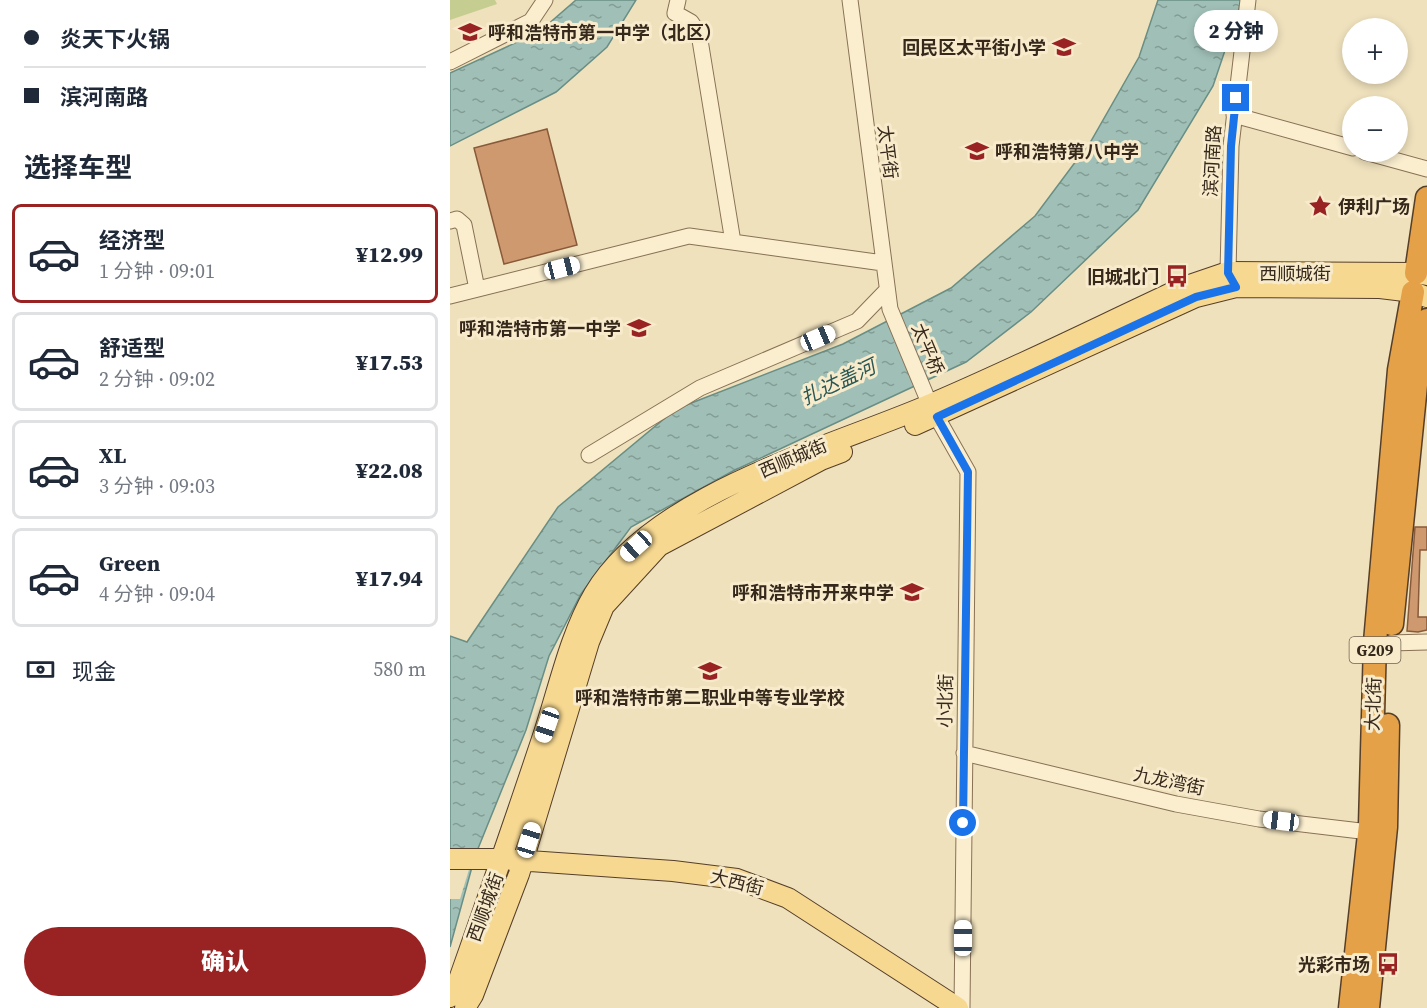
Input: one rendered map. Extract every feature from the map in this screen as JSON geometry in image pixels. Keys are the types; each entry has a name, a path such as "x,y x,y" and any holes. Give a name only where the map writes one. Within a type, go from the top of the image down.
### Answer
{"highway":[{"name":"G209","path":"1421,284 1427,198"},
{"name":"大北街","path":"1350,1008 1369,832 1376,630 1399,370 1421,284"},
{"name":"大北街","path":"1368,1008 1386,827 1390,643 1418,364 1427,320"}],"main road":[{"name":"西顺城街","path":"465,1008 473,995 520,868 589,642 604,606 628,576 658,546 821,460 1232,280 1421,284"},
{"name":"西顺城街","path":"450,997 457,985 491,866 576,636 594,594 622,558 650,534 725,488 814,448 933,411"},
{"path":"450,859 520,868"},
{"path":"450,871 491,866"},
{"name":"大西街","path":"520,868 682,878 738,886 794,908 940,1008"},
{"name":"大西街","path":"520,868 708,873 765,887 797,903 960,1008"}],"street":[{"path":"450,62 531,21 545,0"},
{"path":"678,0 675,13 691,22 699,34 733,242"},
{"name":"太平街","path":"850,0 890,309"},
{"name":"滨河南路","path":"1232,280 1234,115 1248,0"},
{"path":"1234,115 1342,145"},
{"path":"1401,162 1427,169"},
{"path":"450,221 457,219 464,225 477,289"},
{"path":"450,296 689,236 883,263"},
{"path":"589,454 700,388 857,321 887,290"},
{"name":"太平桥","path":"890,309 933,411"},
{"name":"小北街","path":"933,411 968,472 960,1008"},
{"path":"1390,643 1427,642"},
{"name":"九龙湾街","path":"964,753 1176,804 1259,819 1369,832"}],"green space":[{"path":"450,0 495,0 497,4 450,20"}],"water":[{"path":"576,0 636,0 607,47 556,92 450,146 450,73 539,32"},
{"name":"扎达盖河","path":"1158,0 1242,0 1213,86 1138,210 1031,312 966,362 733,471 631,527 581,594 549,656 526,730 475,856 450,947 450,636 467,642 558,507 676,409 843,344 951,288 1035,216 1091,141 1139,57"}],"pier":[{"path":"450,850 475,850 460,899 450,899"}],"building":[{"path":"547,129 577,245 504,264 474,148"},
{"path":"1415,527 1427,527 1427,550 1420,550 1418,617 1427,617 1427,630 1418,632 1407,631"}],"place":[{"name":"呼和浩特市第一中学（北区）","path":"470,32"},
{"name":"回民区太平街小学","path":"1064,47"},
{"name":"呼和浩特第八中学","path":"977,151"},
{"name":"伊利广场","path":"1320,206"},
{"name":"旧城北门","path":"1177,276"},
{"name":"呼和浩特市第一中学","path":"639,328"},
{"name":"呼和浩特市开来中学","path":"912,592"},
{"name":"呼和浩特市第二职业中等专业学校","path":"710,671"},
{"name":"光彩市场","path":"1388,964"}],"route":[{"path":"963,823 968,472 937,417 1196,297 1236,287 1228,273 1231,146 1236,98"}]}
